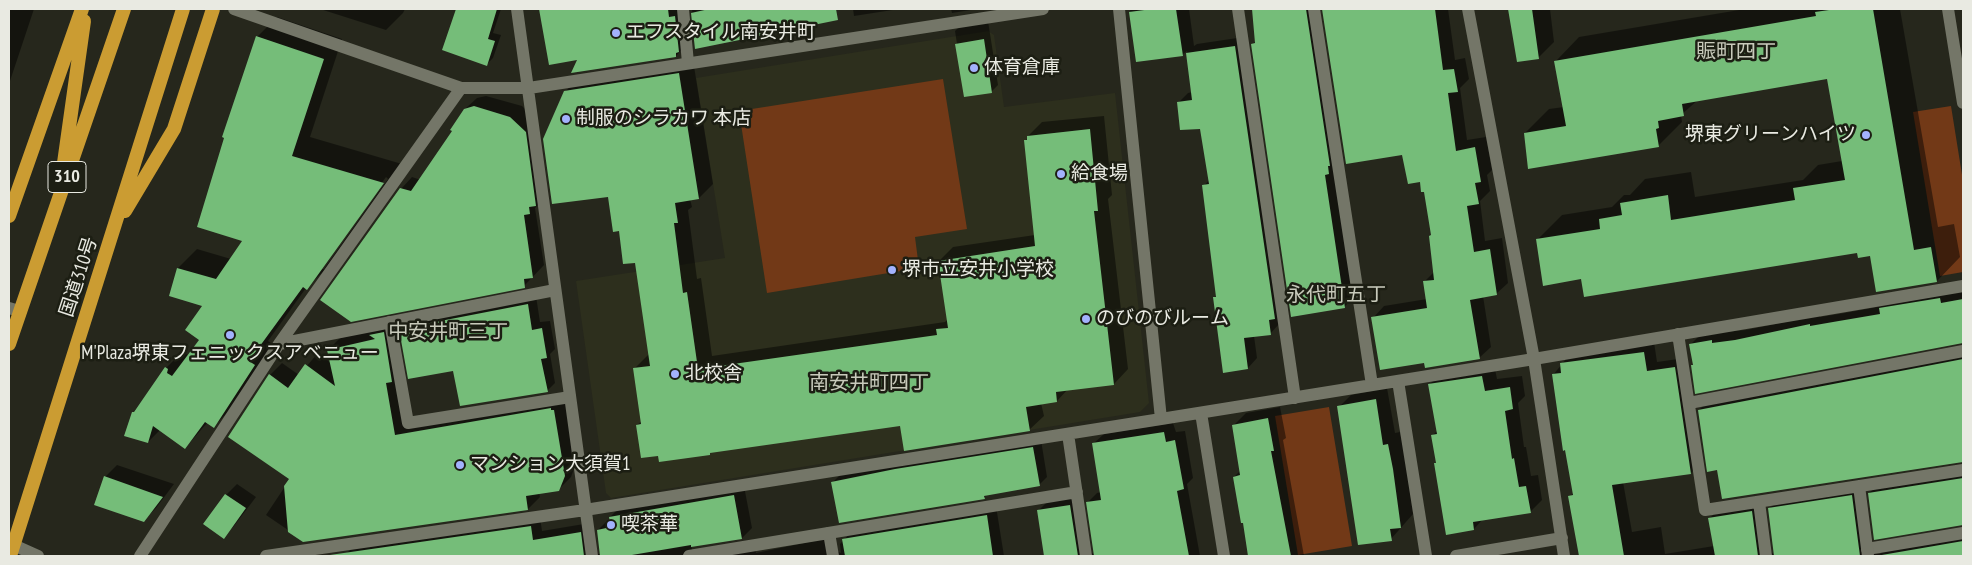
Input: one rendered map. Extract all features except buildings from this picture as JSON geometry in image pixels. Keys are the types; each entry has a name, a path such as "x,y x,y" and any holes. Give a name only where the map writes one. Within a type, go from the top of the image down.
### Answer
{"highway":[{"path":"9,216 82,9"},
{"path":"58,206 86,9"},
{"name":"310","path":"9,344 14,310 58,206 124,9"},
{"name":"国道310号","path":"11,549 183,9"},
{"path":"113,231 174,129 213,9"}],"street":[{"path":"234,9 461,88 529,88 1003,12 1043,9"},
{"path":"518,9 592,556"},
{"path":"683,9 688,63"},
{"path":"1119,9 1161,419"},
{"path":"1238,9 1295,398"},
{"path":"1314,9 1372,385"},
{"path":"1468,9 1534,359 1564,556"},
{"path":"1948,9 1963,103"},
{"path":"140,556 279,344 461,88"},
{"path":"266,556 335,551 1295,398 1963,286"},
{"path":"279,344 555,290"},
{"path":"390,322 408,423 570,397"},
{"path":"1678,334 1705,510 1963,470"},
{"path":"1689,403 1963,351"},
{"path":"1398,381 1426,556"},
{"path":"1201,413 1224,556"},
{"path":"1068,434 1086,556"},
{"path":"1859,486 1868,553 1963,533"},
{"path":"689,556 1077,492"},
{"path":"1758,502 1766,556"},
{"path":"829,533 833,556"},
{"path":"1456,556 1562,538"},
{"path":"11,549 38,556"}],"shaded area":[{"name":"堺市立安井小学校","path":"988,31 994,35 1004,107 1115,93 1149,403 1140,412 611,498 606,493 576,281 725,258 696,78"},
{"path":"943,79 967,229 915,237 919,268 767,293 739,111"},
{"path":"1951,106 1963,181 1963,272 1940,276 1913,112"},
{"path":"1329,407 1352,546 1298,555 1275,416"}],"place":[{"name":"エフスタイル南安井町","path":"616,33"},
{"name":"体育倉庫","path":"974,68"},
{"name":"制服のシラカワ 本店","path":"566,119"},
{"name":"堺東グリーンハイツ","path":"1866,135"},
{"name":"給食場","path":"1061,174"},
{"name":"堺市立安井小学校","path":"892,270"},
{"name":"のびのびルーム","path":"1086,319"},
{"name":"M'Plaza堺東フェニックスアベニュー","path":"230,335"},
{"name":"北校舎","path":"675,374"},
{"name":"マンション大須賀1","path":"460,465"},
{"name":"喫茶華","path":"611,525"}],"district":[{"name":"賑町四丁","path":"1736,52"},
{"name":"永代町五丁","path":"1336,295"},
{"name":"中安井町三丁","path":"448,332"},
{"name":"南安井町四丁","path":"869,383"}]}
